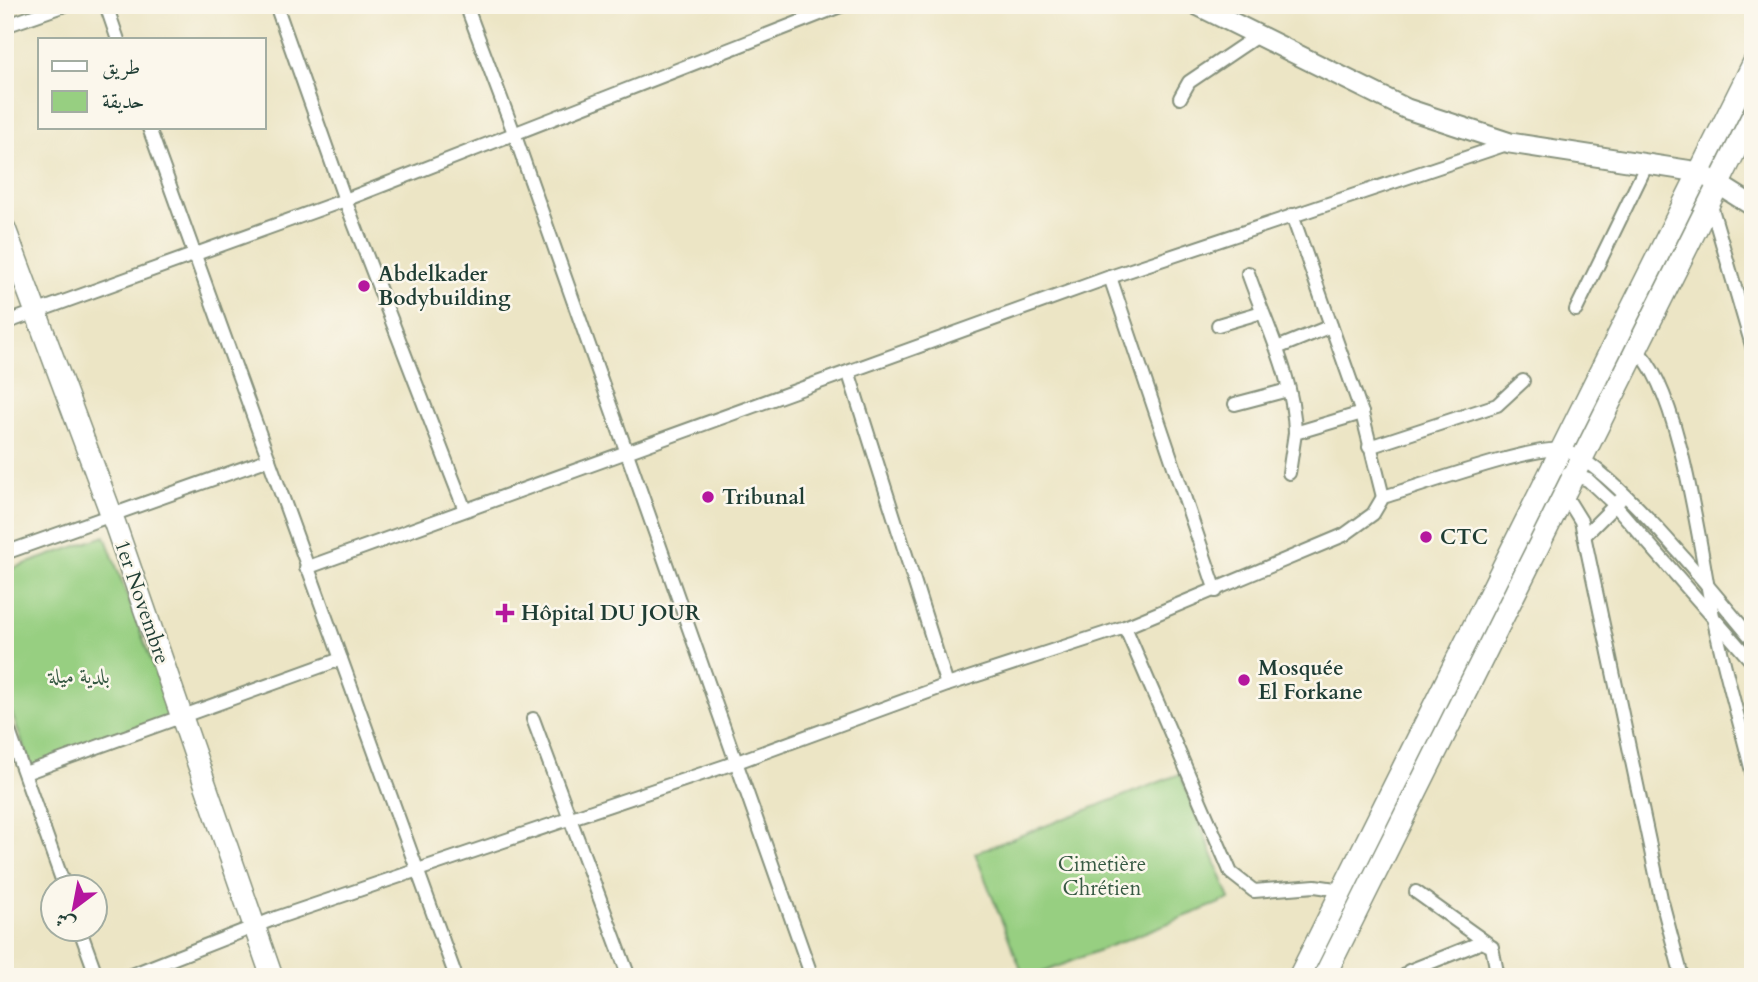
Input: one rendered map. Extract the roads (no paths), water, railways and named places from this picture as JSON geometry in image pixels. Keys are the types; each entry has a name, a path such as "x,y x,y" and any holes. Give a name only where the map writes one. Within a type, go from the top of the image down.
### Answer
{"main road":[{"path":"1197,5 1407,109 1510,143 1647,164 1709,185 1753,206"},
{"path":"1324,977 1566,468 1635,349 1709,185 1753,64"},
{"path":"1299,977 1342,890 1566,468 1709,185 1753,115"},
{"name":"1er Novembre","path":"5,229 112,515 272,977"}],"street":[{"path":"5,26 65,5"},
{"path":"106,5 117,38"},
{"path":"276,5 345,200 465,510"},
{"path":"466,5 514,133 813,977"},
{"path":"5,323 345,200 844,5"},
{"path":"1180,98 1189,82 1257,36"},
{"path":"150,130 456,977"},
{"path":"306,568 849,374 1111,277 1510,143"},
{"path":"1576,310 1647,164"},
{"path":"1709,185 1753,349"},
{"path":"1292,215 1362,413 1383,497"},
{"path":"1248,273 1277,348 1295,412 1289,473"},
{"path":"1111,277 1216,591"},
{"path":"1218,325 1262,312"},
{"path":"1277,348 1331,326"},
{"path":"1635,349 1655,371 1669,405 1713,617 1753,776"},
{"path":"849,374 947,685"},
{"path":"1369,447 1497,405 1523,381"},
{"path":"1234,404 1288,390"},
{"path":"1295,433 1362,413"},
{"path":"1531,453 1588,480 1615,505 1753,663"},
{"path":"126,977 255,926 737,762 947,685 1125,627 1216,591 1359,527 1373,514 1383,497 1531,453 1625,494 1753,640"},
{"path":"5,553 269,459"},
{"path":"1566,468 1584,536 1661,898 1682,977"},
{"path":"1584,536 1625,494"},
{"path":"1125,627 1231,873 1254,891 1315,886 1342,890"},
{"path":"25,773 341,659"},
{"path":"533,719 628,977"},
{"path":"5,720 60,874"},
{"path":"1416,892 1487,943 1493,951 1498,977"},
{"path":"1404,977 1409,971 1450,953 1487,943"},
{"path":"85,944 97,977"}],"place":[{"name":"Abdelkader Bodybuilding","path":"364,286"},
{"name":"Tribunal","path":"708,497"},
{"name":"CTC","path":"1426,537"},
{"name":"Hôpital DU JOUR","path":"505,613"},
{"name":"Mosquée El Forkane","path":"1244,680"}],"park label":[{"name":"بلدية ميلة","path":"79,676"},
{"name":"Cimetière Chrétien","path":"1102,876"}]}
